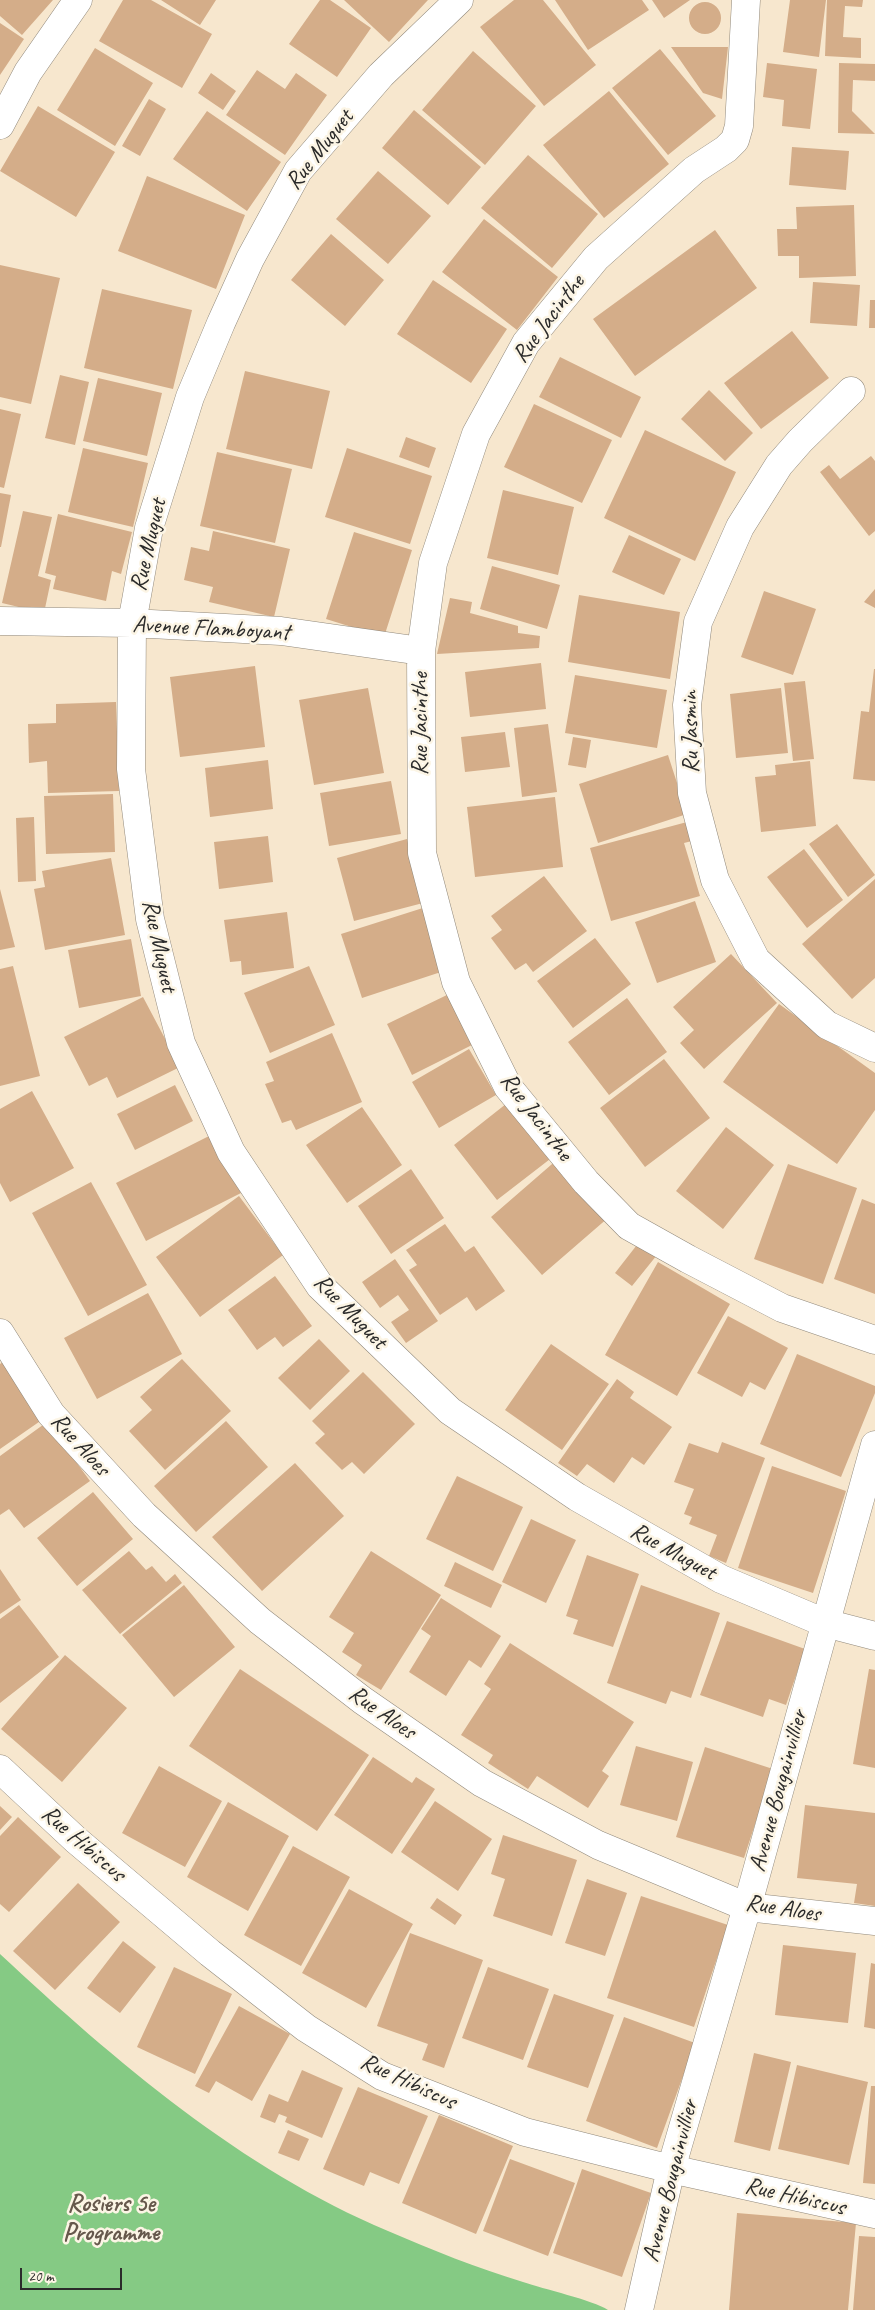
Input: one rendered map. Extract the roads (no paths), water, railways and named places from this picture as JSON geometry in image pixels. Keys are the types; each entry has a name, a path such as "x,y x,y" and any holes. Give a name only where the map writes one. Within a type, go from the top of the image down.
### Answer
{"street":[{"path":"0,125 28,72 78,0"},
{"name":"Rue Muguet","path":"458,0 381,75 298,171 250,259 187,407 149,528 132,623 131,769 150,919 181,1043 232,1152 320,1286 450,1411 569,1492 721,1579 825,1623 875,1636"},
{"name":"Rue Jacinthe","path":"746,0 739,126 735,140 694,170 596,258 526,343 476,434 434,563 421,651 422,853 456,982 508,1086 586,1182 629,1226 782,1308 875,1340"},
{"name":"Ru Jasmin","path":"851,391 800,441 779,465 740,527 698,622 687,705 692,793 715,880 756,960 827,1025 875,1048"},
{"name":"Avenue Flamboyant","path":"0,621 132,623 281,631 421,651"},
{"name":"Rue Aloes","path":"0,1333 51,1414 144,1515 260,1621 362,1700 482,1783 590,1841 747,1907 875,1921"},
{"name":"Avenue Bougainvillier","path":"639,2310 671,2169 747,1907 875,1445"},
{"name":"Rue Hibiscus","path":"0,1769 76,1840 210,1953 306,2028 382,2076 525,2132 671,2169 875,2214"}],"district":[{"name":"Rosiers 5e Programme","path":"111,2218"}]}
